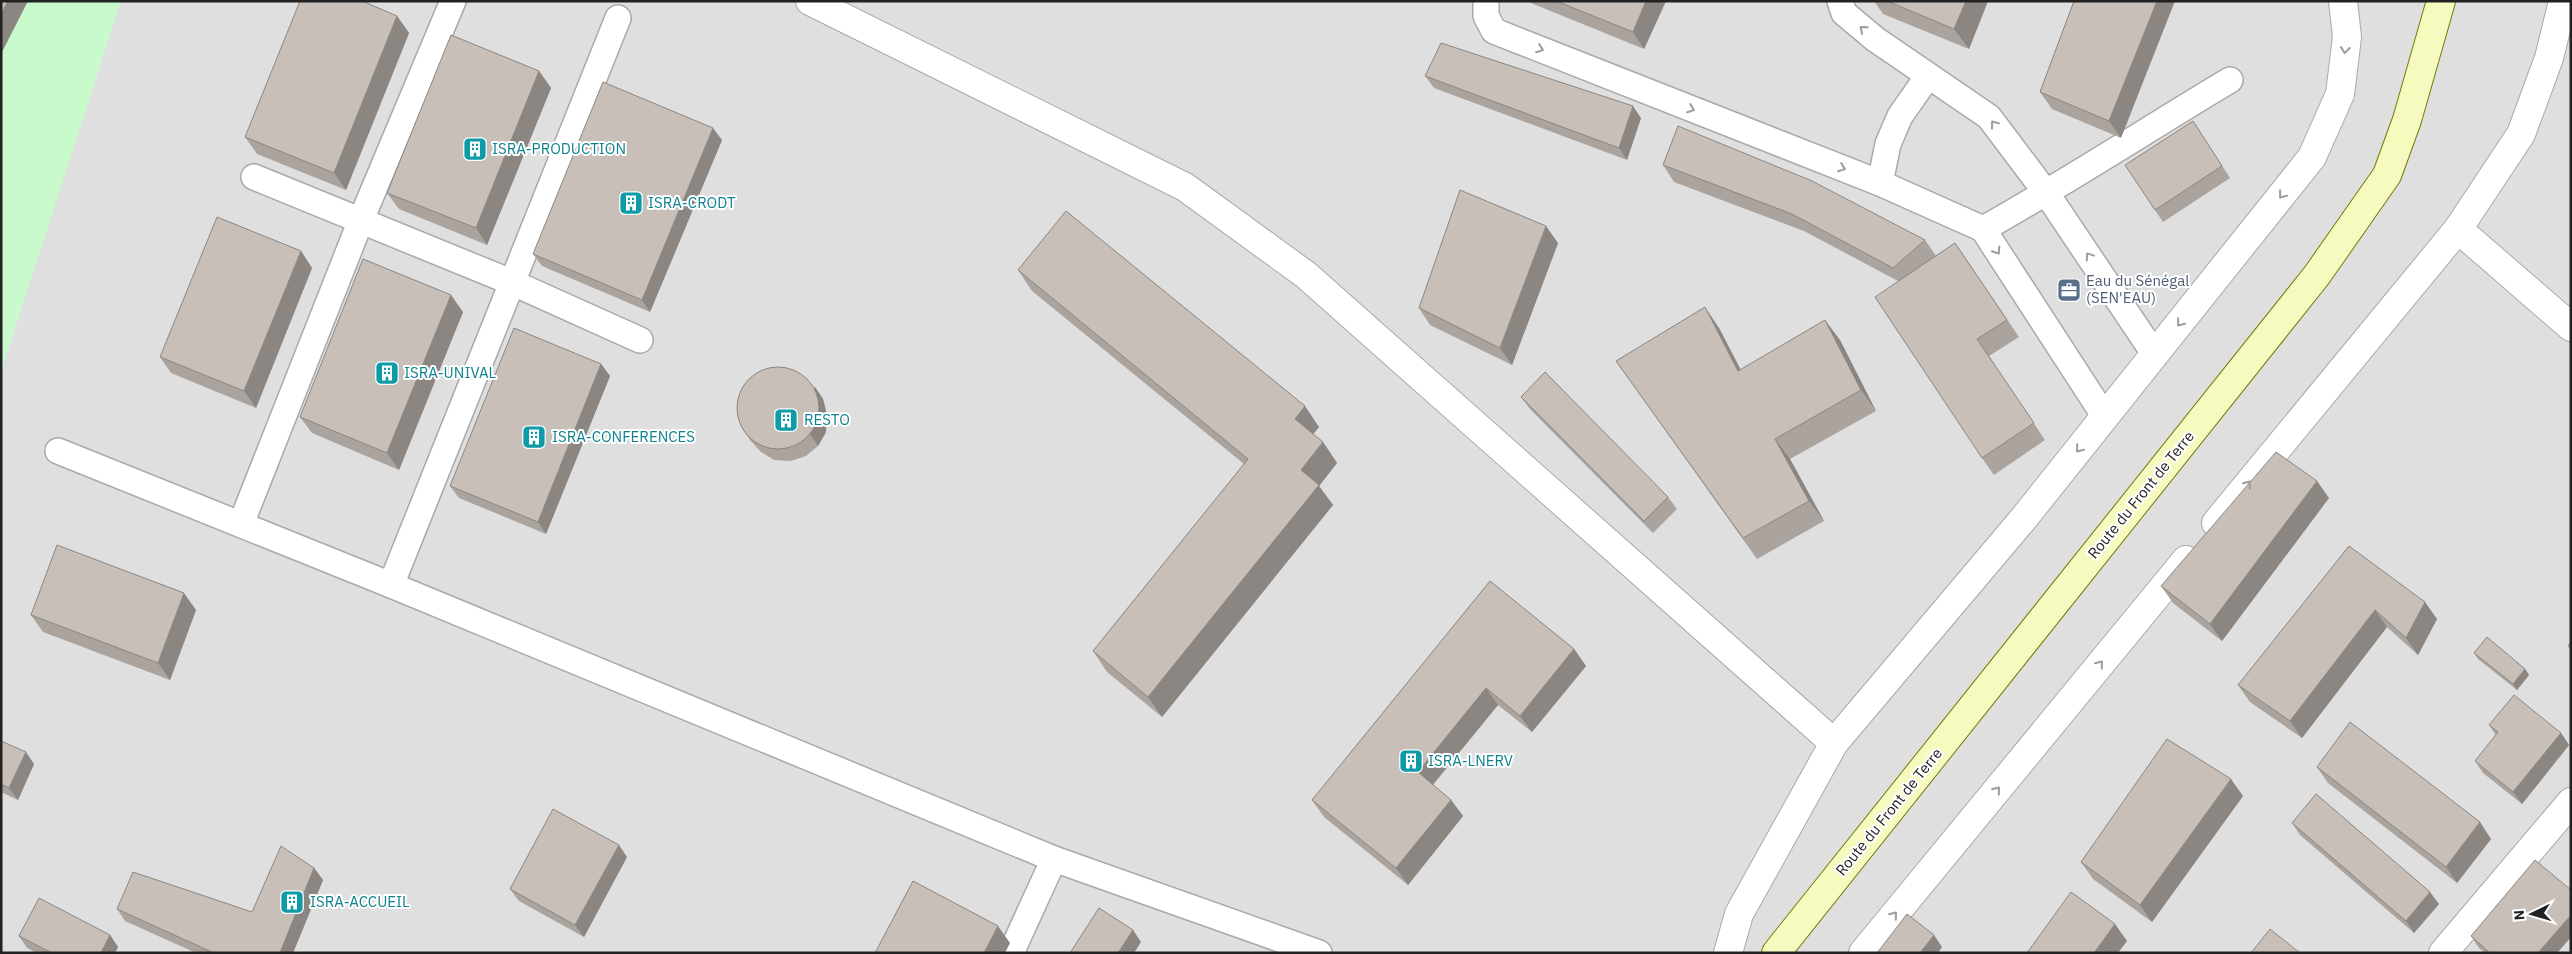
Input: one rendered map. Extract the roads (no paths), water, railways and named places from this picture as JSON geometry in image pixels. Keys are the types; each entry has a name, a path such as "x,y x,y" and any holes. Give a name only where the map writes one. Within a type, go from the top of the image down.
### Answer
{"main road":[{"name":"Route du Front de Terre","path":"1776,953 2317,275 2386,175 2407,120 2441,1"}],"street":[{"path":"810,1 1185,187 1306,275 1834,743"},
{"path":"1728,953 1739,914 1834,743 2024,518 2312,157 2340,94 2347,37 2343,1"},
{"path":"1863,953 2458,229 2521,134 2549,58 2563,1"},
{"path":"2458,229 2571,327"},
{"path":"2448,951 2571,802"}],"lane":[{"path":"241,524 361,220 453,1"},
{"path":"1486,1 1486,16 1494,31 1880,183 1983,229 2105,417"},
{"path":"1840,1 1844,13 1875,39 1989,117 2047,194 2154,355"},
{"path":"391,585 618,18"},
{"path":"1880,183 1888,144 1900,116 1928,76"},
{"path":"1983,229 2047,194 2093,163 2230,80"},
{"path":"254,177 511,282 640,340"},
{"path":"58,451 391,585 1054,859 1319,953"},
{"path":"1011,953 1054,859"}],"place":[{"name":"ISRA-PRODUCTION","path":"475,149"},
{"name":"ISRA-CRODT","path":"631,203"},
{"name":"Eau du Sénégal (SEN'EAU)","path":"2069,290"},
{"name":"ISRA-UNIVAL","path":"387,373"},
{"name":"RESTO","path":"786,420"},
{"name":"ISRA-CONFERENCES","path":"534,437"},
{"name":"ISRA-LNERV","path":"1411,761"},
{"name":"ISRA-ACCUEIL","path":"292,902"}]}
